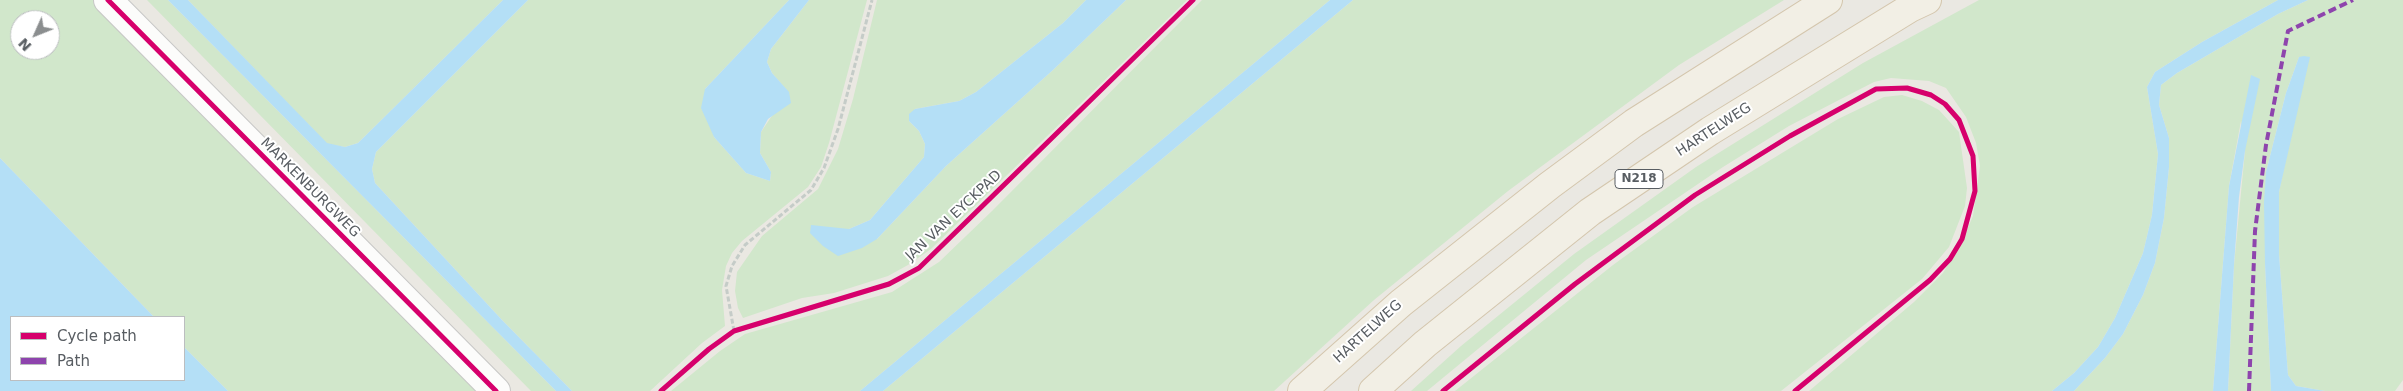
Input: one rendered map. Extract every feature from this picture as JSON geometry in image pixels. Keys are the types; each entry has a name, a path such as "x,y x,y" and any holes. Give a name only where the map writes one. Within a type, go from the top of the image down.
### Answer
{"main road":[{"name":"HARTELWEG","path":"1302,391 1401,303 1550,185 1634,123 1828,0"},
{"name":"HARTELWEG","path":"1373,391 1425,344 1590,212 1710,131 1910,8 1927,0"}],"street":[{"name":"MARKENBURGWEG","path":"108,0 496,391"}],"path":[{"path":"734,331 726,286 732,266 745,245 811,190 824,168 838,129 872,0"},
{"path":"728,335 744,328"}],"green space":[{"path":"0,0 98,0 477,391 228,391 185,348 185,316 153,316 0,158"},
{"path":"147,0 168,0 556,391 531,391"},
{"path":"188,0 503,0 358,143 345,147 327,144"},
{"path":"528,0 789,0 705,89 714,137 746,173 770,181 771,172 760,153 761,132 788,92 772,73 767,62 771,49 809,0 867,0 821,167 808,187 742,241 732,253 726,266 722,290 725,326 702,343 650,391 572,391 502,320 375,183 372,169 376,152"},
{"path":"877,0 1086,0 1063,23 976,92 959,101 915,109 909,121 919,131 925,144 924,157 870,220 849,229 877,239 946,166 1053,70 1126,0 1187,0 931,249 888,276 834,293 802,298 743,318 738,308 735,291 737,272 762,236 818,189 838,149 853,99"},
{"path":"1202,0 1330,0 860,391 671,391 720,351 745,334 892,292 939,262"},
{"path":"1353,0 1784,0 1679,65 1508,191 1374,300 1274,391 883,391"},
{"path":"1979,0 2278,0 2202,42 2155,72 2147,87 2158,154 2152,215 2143,253 2115,318 2098,347 2074,373 2052,391 1809,391 1914,302 1943,273 1962,241 1973,216 1980,166 1976,143 1966,117 1946,88 1929,81 1891,78 1874,82 1789,126 1723,167 1586,260 1427,391 1411,391 1461,346 1574,254 1696,167 1863,63"},
{"path":"2308,0 2403,0 2403,380 2395,391 2325,391 2296,386 2288,375 2279,254 2279,192 2287,150 2299,57 2286,93 2266,172 2265,264 2271,391 2228,391 2234,265 2245,151 2241,121 2229,186 2213,391 2074,391 2105,358 2123,334 2143,295 2155,263 2164,218 2169,167 2169,138 2159,105 2161,85 2177,73 2278,14"},
{"path":"1902,95 1922,101 1939,110 1959,132 1967,188 1965,206 1949,247 1922,279 1781,391 1455,391 1613,265 1693,207 1838,119 1884,97"}],"water":[{"path":"168,0 188,0 327,143 345,147 358,143 503,0 528,0 376,152 372,169 375,183 502,320 572,391 556,391"},
{"path":"789,0 809,0 771,49 767,62 772,73 789,92 791,103 768,119 761,132 760,153 771,172 770,181 746,173 714,137 701,108 705,89"},
{"path":"1086,0 1126,0 1053,70 946,166 877,239 862,248 838,256 823,246 810,233 811,225 849,229 870,220 924,157 925,144 919,131 909,121 909,114 915,109 959,101 976,92 1063,23"},
{"path":"1330,0 1353,0 883,391 860,391"},
{"path":"2278,0 2308,0 2278,14 2177,73 2161,85 2159,105 2169,138 2169,167 2164,218 2155,263 2143,295 2123,334 2105,358 2074,391 2052,391 2074,373 2098,347 2115,318 2143,253 2152,215 2158,154 2147,87 2155,72 2202,42"},
{"path":"2299,57 2310,57 2279,192 2279,254 2288,375 2296,386 2325,391 2271,391 2265,264 2264,202 2266,172 2286,93"},
{"path":"2251,75 2260,79 2245,151 2239,197 2228,391 2213,391 2229,186"},
{"path":"0,158 153,316 10,316 10,381 185,381 185,348 228,391 0,391"}],"marked path":[{"path":"2249,391 2255,231 2266,145 2288,31 2353,0"}],"cycle path":[{"path":"108,0 496,391"},
{"name":"JAN VAN EYCKPAD","path":"661,391 709,349 734,331 889,284 919,268 1193,0"},
{"path":"1443,391 1575,284 1695,195 1790,136 1876,89 1907,88 1931,95 1945,104 1959,120 1973,156 1975,191 1962,239 1950,259 1930,280 1795,391"}]}
